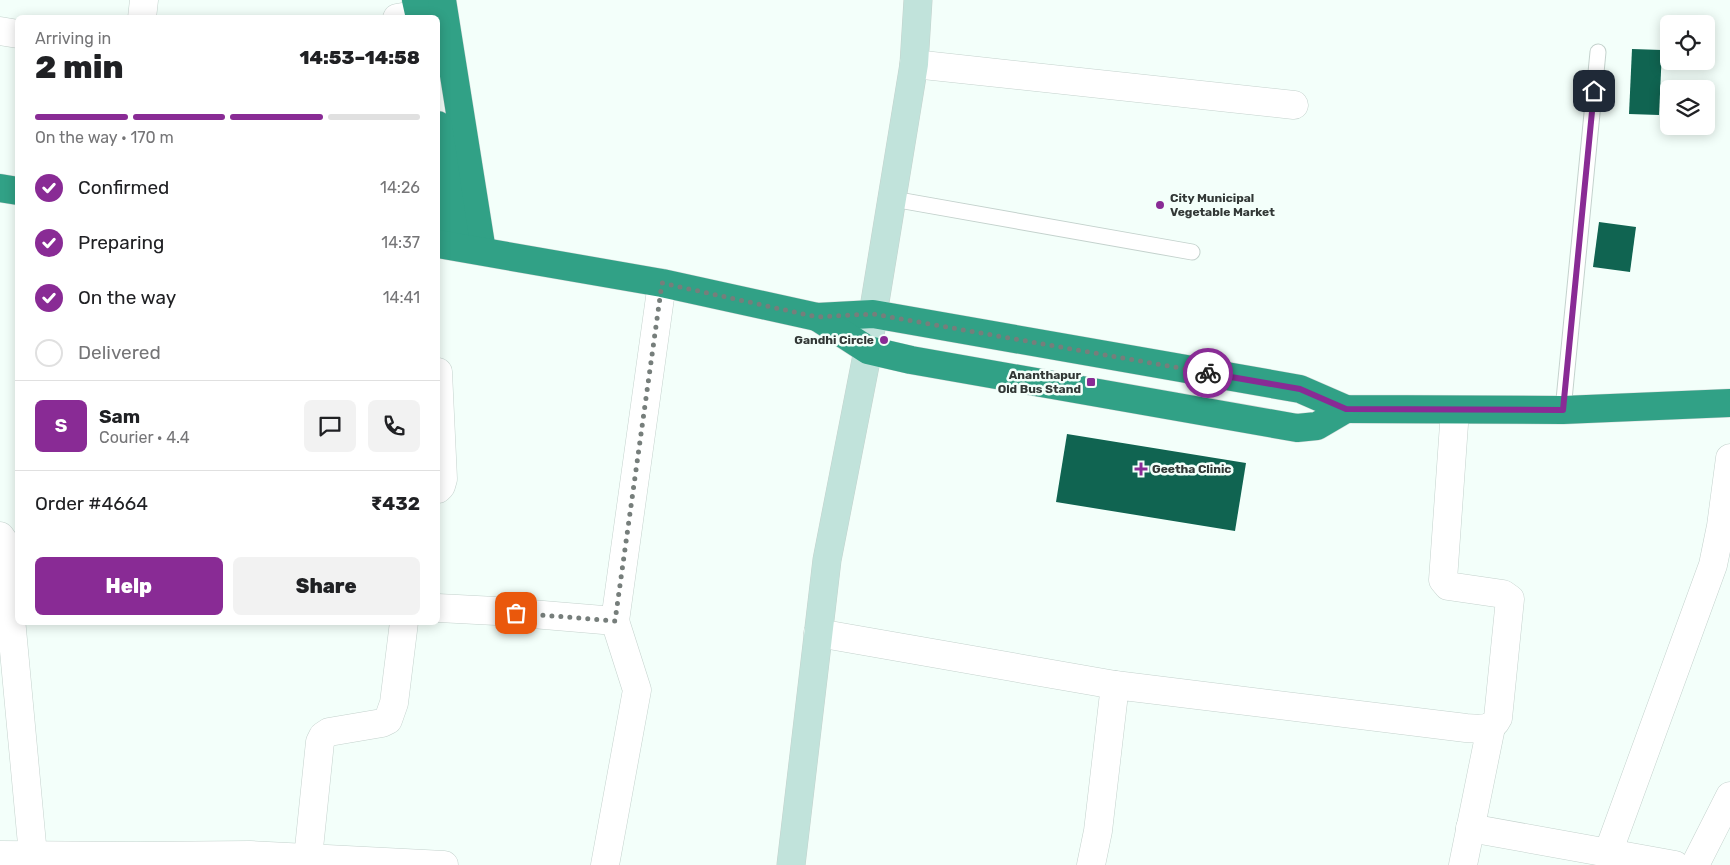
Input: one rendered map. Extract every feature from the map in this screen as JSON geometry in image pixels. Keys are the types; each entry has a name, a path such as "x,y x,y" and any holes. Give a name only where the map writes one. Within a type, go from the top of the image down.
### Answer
{"highway":[{"path":"440,90 482,251"},
{"path":"440,152 447,245 662,283 817,317 873,314 1300,389 1346,409 1563,410 1730,403"},
{"path":"0,188 15,190"},
{"path":"817,317 868,350 911,360 1297,428 1317,426 1346,409"}],"main road":[{"path":"791,865 827,560 868,350 914,64 918,0"}],"street":[{"path":"142,15 144,0"},
{"path":"0,31 15,34"},
{"path":"914,64 1294,105"},
{"path":"604,865 637,690 615,621 662,283"},
{"path":"818,633 1115,685 1466,728 1483,729 1491,727 1497,722 1498,718 1510,599 1503,594 1448,586 1443,580 1455,410"},
{"path":"440,415 443,479 440,487"},
{"path":"1608,853 1713,565 1721,526 1730,458"},
{"path":"0,536 5,543 15,622"},
{"path":"440,608 615,621"},
{"path":"15,625 33,855"},
{"path":"308,858 322,736 329,732 382,723 388,720 394,704 404,625"},
{"path":"1091,865 1098,831 1115,685"},
{"path":"1463,865 1491,727"},
{"path":"1695,865 1730,796"},
{"path":"1470,828 1675,865"},
{"path":"0,855 250,855 444,865"}],"lane":[{"path":"1563,410 1598,52"},
{"path":"892,199 1192,252"}],"building":[{"path":"1632,49 1660,50 1659,115 1629,114"},
{"path":"1599,222 1636,227 1630,272 1593,267"},
{"path":"1067,434 1246,463 1235,531 1056,502"}],"way so far":[{"path":"516,613 615,621 662,283 817,317 873,314 1208,373"}],"place":[{"name":"City Municipal Vegetable Market","path":"1160,205"},
{"name":"Gandhi Circle","path":"884,340"},
{"name":"Ananthapur Old Bus Stand","path":"1091,382"},
{"name":"Geetha Clinic","path":"1141,469"}],"route":[{"path":"1208,373 1300,389 1346,409 1563,410 1594,91"}]}
